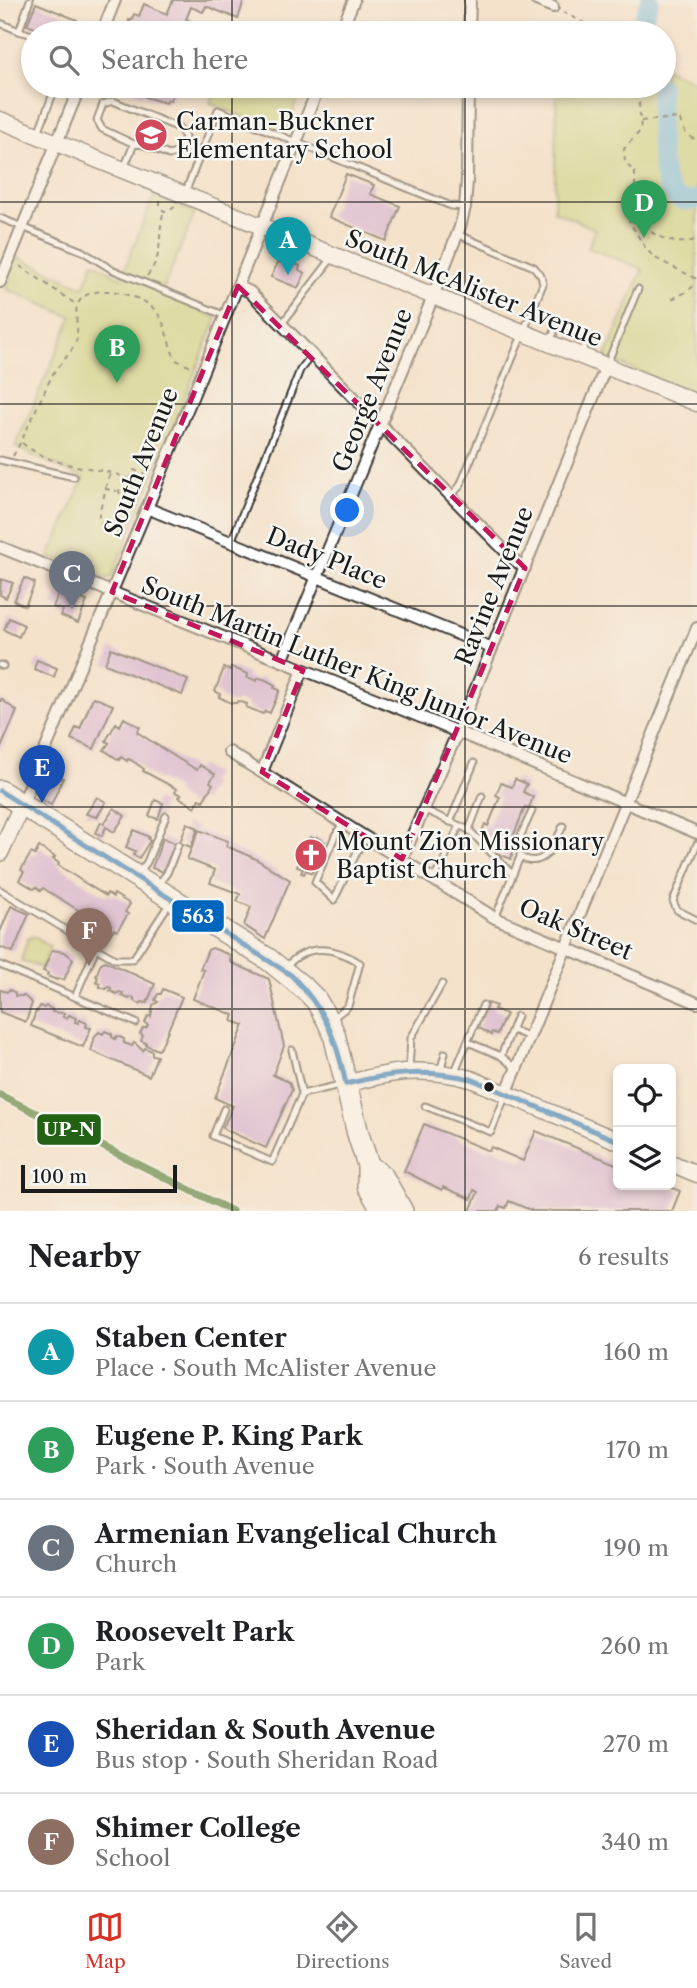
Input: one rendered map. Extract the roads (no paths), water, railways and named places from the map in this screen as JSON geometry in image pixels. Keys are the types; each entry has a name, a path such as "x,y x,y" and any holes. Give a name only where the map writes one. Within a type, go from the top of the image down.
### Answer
{"highway":[{"path":"0,791 284,970 316,1000 334,1034 358,1135 368,1165 368,1186 383,1211"},
{"path":"368,1165 383,1177 402,1211"}],"street":[{"path":"107,21 115,0"},
{"path":"345,21 354,0"},
{"path":"469,21 470,0"},
{"path":"536,0 553,7"},
{"path":"0,282 75,98"},
{"name":"South Avenue","path":"0,853 112,593 314,98"},
{"name":"George Avenue","path":"282,661 457,234 465,208 468,98"},
{"name":"South McAlister Avenue","path":"0,120 123,171 179,201 262,227 697,403"},
{"path":"238,286 250,292 513,559 525,568"},
{"name":"Ravine Avenue","path":"402,859 425,810 606,366"},
{"name":"Dady Place","path":"147,508 492,648"},
{"name":"South Martin Luther King Junior Avenue","path":"0,547 457,732 697,833"},
{"path":"506,1094 697,628"},
{"path":"262,772 303,670"},
{"name":"Oak Street","path":"229,752 495,918 697,1002"},
{"path":"346,1084 409,1070 447,1073 506,1094 613,1139"},
{"path":"676,1165 697,1174"}],"lane":[{"path":"23,21 30,0"},
{"path":"0,23 19,31 21,25"},
{"path":"36,135 51,98"},
{"path":"113,101 179,128 185,137 179,152 169,155 145,145 134,144 102,129 97,120 103,104 113,101"},
{"path":"179,201 218,110 451,206 465,208"},
{"path":"123,171 134,144"},
{"path":"0,218 82,251 111,269 226,316"},
{"path":"451,496 460,486 542,286 539,272 528,264 457,234"},
{"path":"282,325 333,256"},
{"path":"606,366 638,289"},
{"path":"550,343 558,323 570,327 586,334 581,356"},
{"path":"231,542 300,370 311,356"},
{"path":"0,460 74,477"},
{"path":"450,822 474,763"},
{"path":"469,830 482,796"},
{"path":"425,810 469,830 512,874"},
{"path":"495,918 520,857 521,835 532,811"},
{"path":"136,876 147,862 166,816"},
{"path":"343,823 316,881 334,900 366,837"},
{"path":"433,879 459,826"},
{"path":"520,857 533,861 543,859 551,851 563,826"},
{"path":"697,844 673,901 677,910 697,920"},
{"path":"0,891 115,958 133,959 164,894 167,873 178,845"},
{"path":"75,997 96,948"},
{"path":"284,970 295,957 326,948 343,952 360,963 348,1006 328,1021"},
{"path":"0,965 136,1023"},
{"path":"409,1070 411,1038 442,984"},
{"path":"447,1073 468,1042 483,1005"},
{"path":"500,1056 517,1016"},
{"path":"512,1030 530,1037"},
{"path":"468,1042 500,1056 517,1069"},
{"path":"224,1109 213,1136 272,1162 302,1094 292,1050"},
{"path":"445,1053 447,1073"},
{"path":"302,1094 346,1084"},
{"path":"425,1107 491,1132 506,1094"}],"waterway":[{"path":"644,21 650,0"},
{"path":"660,98 661,159 665,178 672,192 682,200 697,199"}],"place":[{"name":"Carman-Buckner Elementary School","path":"151,135"},
{"name":"Roosevelt Park","path":"644,238"},
{"name":"Staben Center","path":"288,275"},
{"name":"Eugene P. King Park","path":"117,383"},
{"name":"Armenian Evangelical Church","path":"72,609"},
{"name":"Sheridan & South Avenue","path":"42,803"},
{"name":"Mount Zion Missionary Baptist Church","path":"311,855"},
{"name":"Shimer College","path":"89,966"}]}
